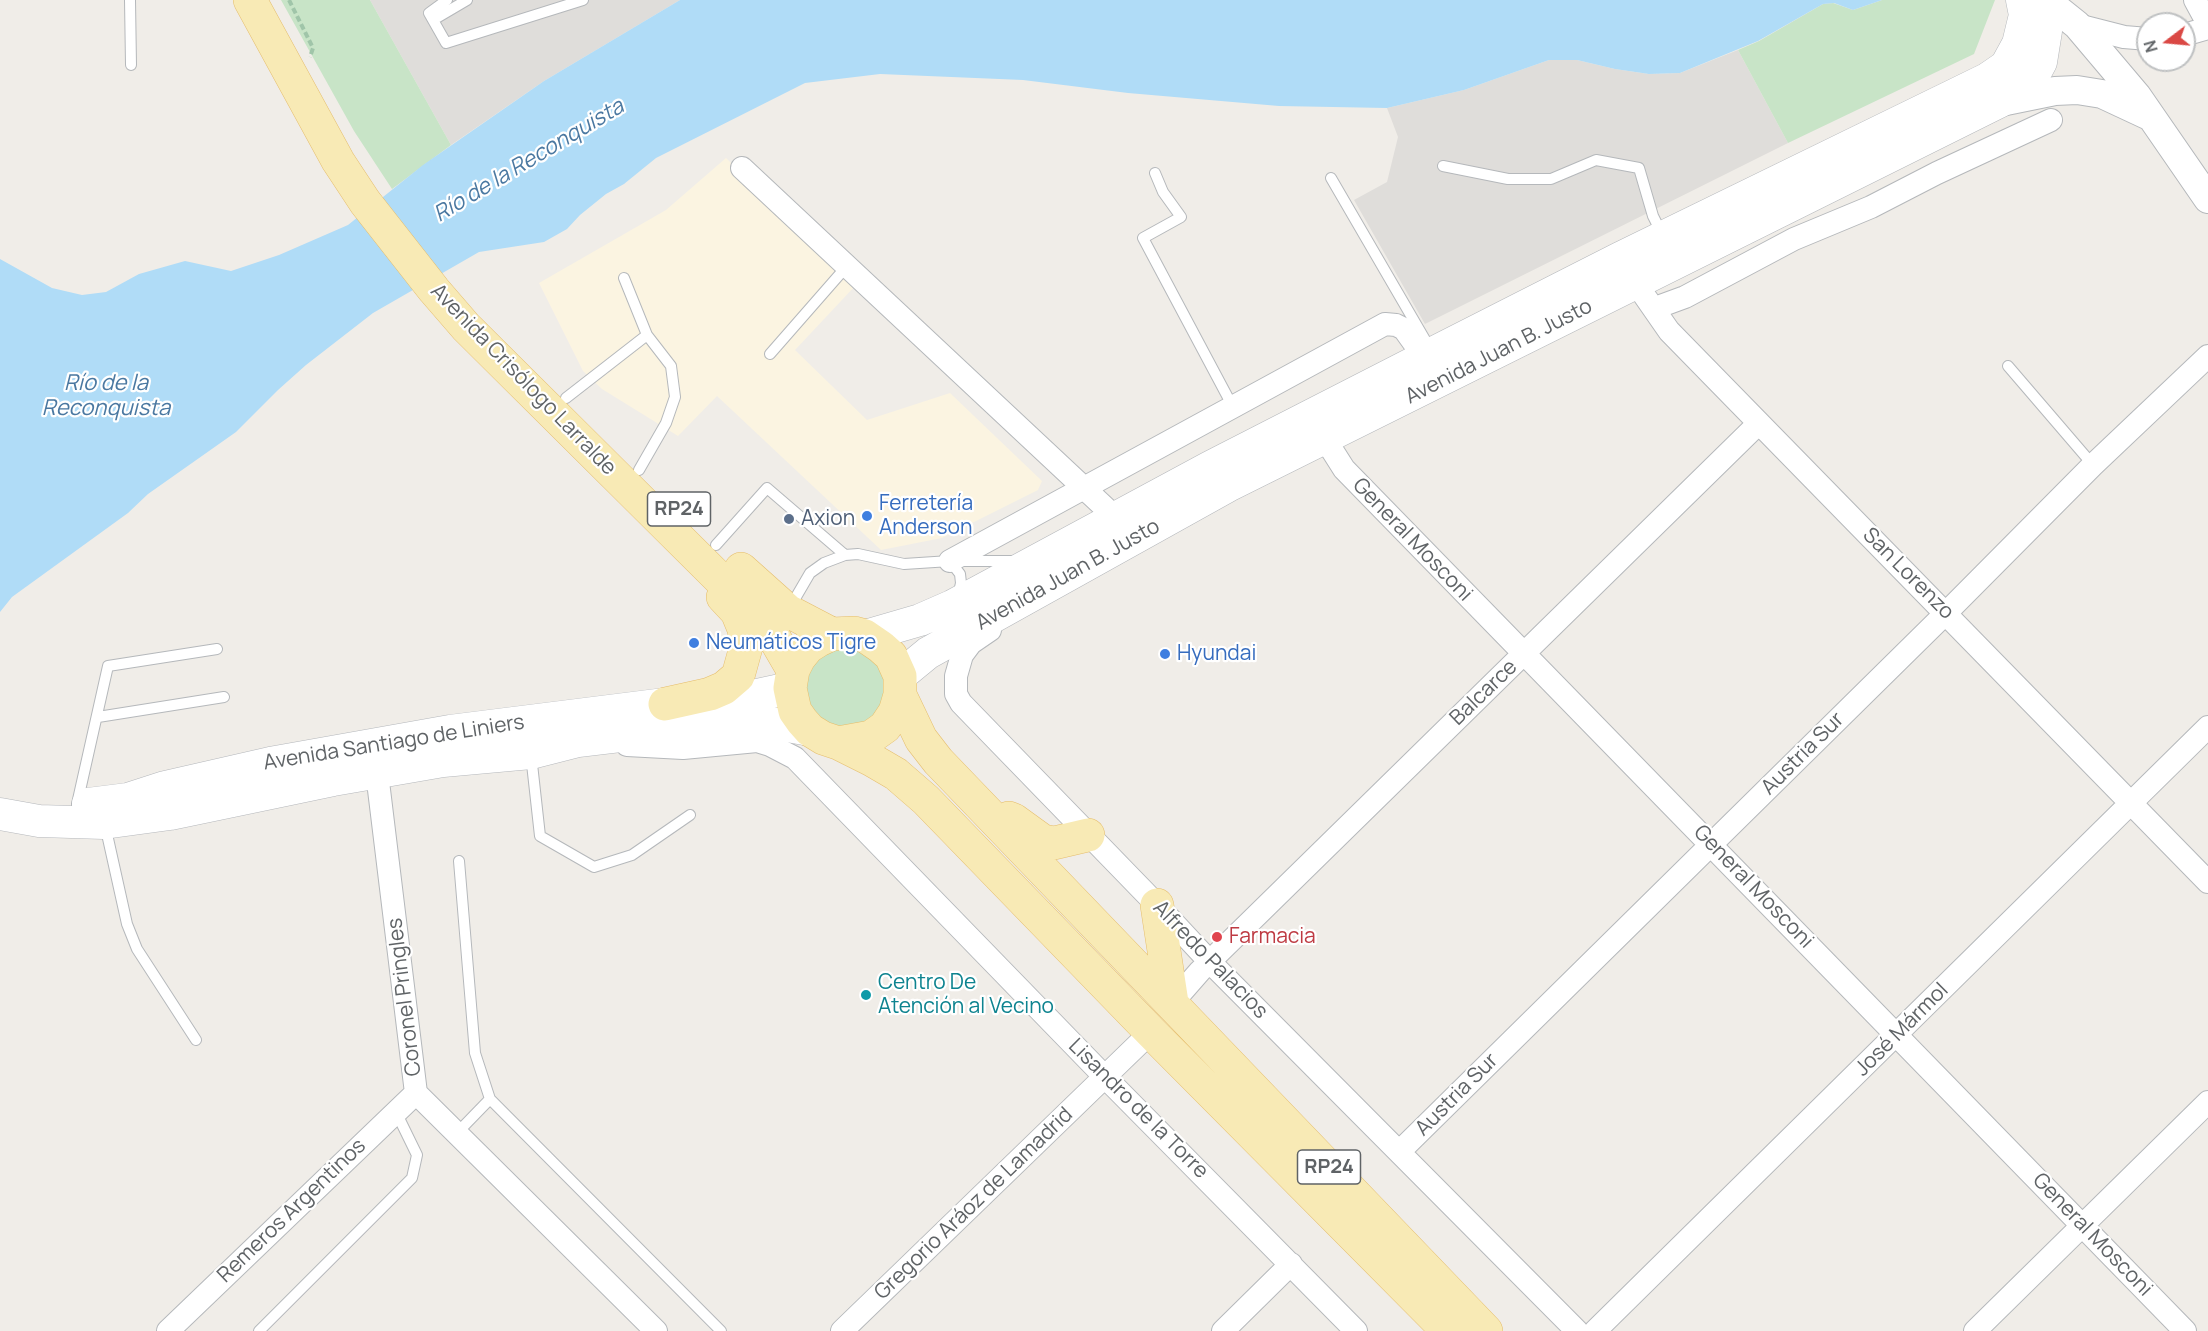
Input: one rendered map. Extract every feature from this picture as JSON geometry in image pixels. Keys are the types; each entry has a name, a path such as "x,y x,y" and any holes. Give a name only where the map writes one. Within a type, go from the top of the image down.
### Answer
{"main road":[{"name":"Avenida Crisólogo Larralde","path":"250,0 299,74"},
{"name":"Avenida Crisólogo Larralde","path":"273,0 299,74 338,161 372,210 460,320 531,378 710,554 788,611 832,634"},
{"path":"1628,271 1664,236 1998,72 2006,66 2018,44 2025,15 2022,0"},
{"name":"Avenida Juan B. Justo","path":"900,686 928,653 1115,518 1210,467 1429,355 1628,271 1999,102 2021,89 2034,75 2041,62 2046,31 2042,13 2035,0"},
{"name":"Avenida Juan B. Justo","path":"865,636 920,620 1043,572 1228,486 1325,439 1628,271"},
{"name":"Avenida Crisólogo Larralde","path":"531,378 566,398 639,470 768,627 792,679"},
{"path":"665,704 710,694 724,688 738,676 743,664 746,647 742,620 722,596 710,554"},
{"path":"792,679 799,658 808,647 832,634"},
{"name":"RP24","path":"832,634 865,636 891,656 921,739 938,761 1486,1331"},
{"name":"Avenida Santiago de Liniers","path":"0,812 39,821 104,823 170,814 333,780 375,759 500,724 665,704 724,702 792,679"},
{"name":"RP24","path":"792,679 795,711 814,744 872,760 896,774 926,800 1151,1032 1448,1331"},
{"path":"814,744 871,737 885,727 895,712 900,686"},
{"name":"Avenida Santiago de Liniers","path":"0,812 128,799 220,773 375,759 442,761 531,753 578,741 747,721 766,722 814,744"},
{"path":"989,815 1014,820 1043,841 1054,843 1088,835"},
{"path":"1157,905 1172,1003"}],"street":[{"path":"2046,0 2077,25 2154,119 2208,199"},
{"path":"2195,0 2208,26"},
{"path":"2077,25 2136,38"},
{"path":"1999,102 2055,91 2077,90 2102,94 2127,104 2154,119"},
{"path":"1655,308 1685,297 1794,239 1871,207 1937,173 2051,120"},
{"path":"742,168 1115,518"},
{"name":"San Lorenzo","path":"1628,271 1669,331 2208,882"},
{"path":"950,561 1385,324 1396,325 1404,329 1429,355"},
{"name":"Austria Sur","path":"1399,1152 2093,465 2208,356"},
{"name":"Balcarce","path":"1172,1003 1209,962 1759,423"},
{"name":"General Mosconi","path":"1325,439 1344,469 2185,1331"},
{"name":"Alfredo Palacios","path":"1043,572 962,655 956,676 956,694 961,703 1157,905 1209,962 1577,1331"},
{"name":"José Mármol","path":"1595,1331 2208,727"},
{"name":"Lisandro de la Torre","path":"814,744 1105,1077 1356,1331"},
{"name":"Coronel Pringles","path":"375,759 416,1093 656,1331"},
{"name":"Gregorio Aráoz de Lamadrid","path":"842,1331 1151,1032"},
{"name":"Remeros Argentinos","path":"168,1331 416,1093"},
{"path":"1975,1331 2208,1102"},
{"path":"1223,1331 1291,1264"}],"lane":[{"path":"129,0 131,65"},
{"path":"447,0 429,13 446,43 583,0"},
{"path":"433,20 467,0"},
{"path":"1443,166 1508,179 1551,179 1596,160 1640,168 1653,216 1664,236"},
{"path":"1155,173 1163,192 1181,217 1143,238 1233,407"},
{"path":"1331,177 1429,355"},
{"path":"770,354 847,266"},
{"path":"624,278 646,335 671,366 675,397 666,423 639,470"},
{"path":"566,398 646,335"},
{"path":"2008,366 2093,465"},
{"path":"710,554 768,488 844,555"},
{"path":"788,611 810,573 824,563 844,555 858,554 904,564 950,561 1043,572"},
{"path":"950,561 960,574 961,583 960,592 952,606"},
{"path":"77,804 108,666 217,649"},
{"path":"98,717 224,697"},
{"path":"531,753 540,836 594,867 632,855 690,815"},
{"path":"104,823 127,924 137,949 196,1040"},
{"path":"459,861 475,1053 490,1099 721,1331"},
{"path":"457,1133 490,1099"},
{"path":"259,1331 412,1178 417,1155 396,1111"}],"path":[{"path":"288,0 313,48 299,74"}],"shaded area":[{"path":"370,0 680,0 544,81 451,145"},
{"path":"1738,50 1788,143 1425,324 1354,200 1387,182 1398,137 1387,108 1464,90 1549,60 1577,60 1649,74 1680,73"},
{"path":"726,158 856,285 795,350 867,420 950,393 1042,481 1038,490 942,538 881,550 717,396 678,436 602,389 583,371 539,283 666,210"}],"green space":[{"path":"281,0 370,0 451,145 392,189 354,131"},
{"path":"1882,0 1995,0 1974,54 1788,143 1738,50 1759,41 1823,4 1833,3 1853,10"},
{"path":"846,643 884,664 888,707 854,734 812,720 801,678 807,664"}],"water":[{"name":"Río de la Reconquista","path":"680,0 1882,0 1853,10 1834,3 1823,4 1758,41 1680,73 1649,74 1577,60 1549,60 1464,90 1387,108 1279,106 1128,93 1023,80 880,74 805,83 656,158 624,184 606,194 567,229 544,242 479,252 373,313 306,365 236,432 148,494 128,513 12,597 0,612 0,259 52,288 82,295 106,292 139,274 185,261 231,271 279,255 348,225 423,165 544,81"}],"place":[{"name":"Ferretería Anderson","path":"867,516"},
{"name":"Axion","path":"789,519"},
{"name":"Neumáticos Tigre","path":"694,643"},
{"name":"Hyundai","path":"1165,654"},
{"name":"Farmacia","path":"1217,937"},
{"name":"Centro De Atención al Vecino","path":"866,995"}]}
